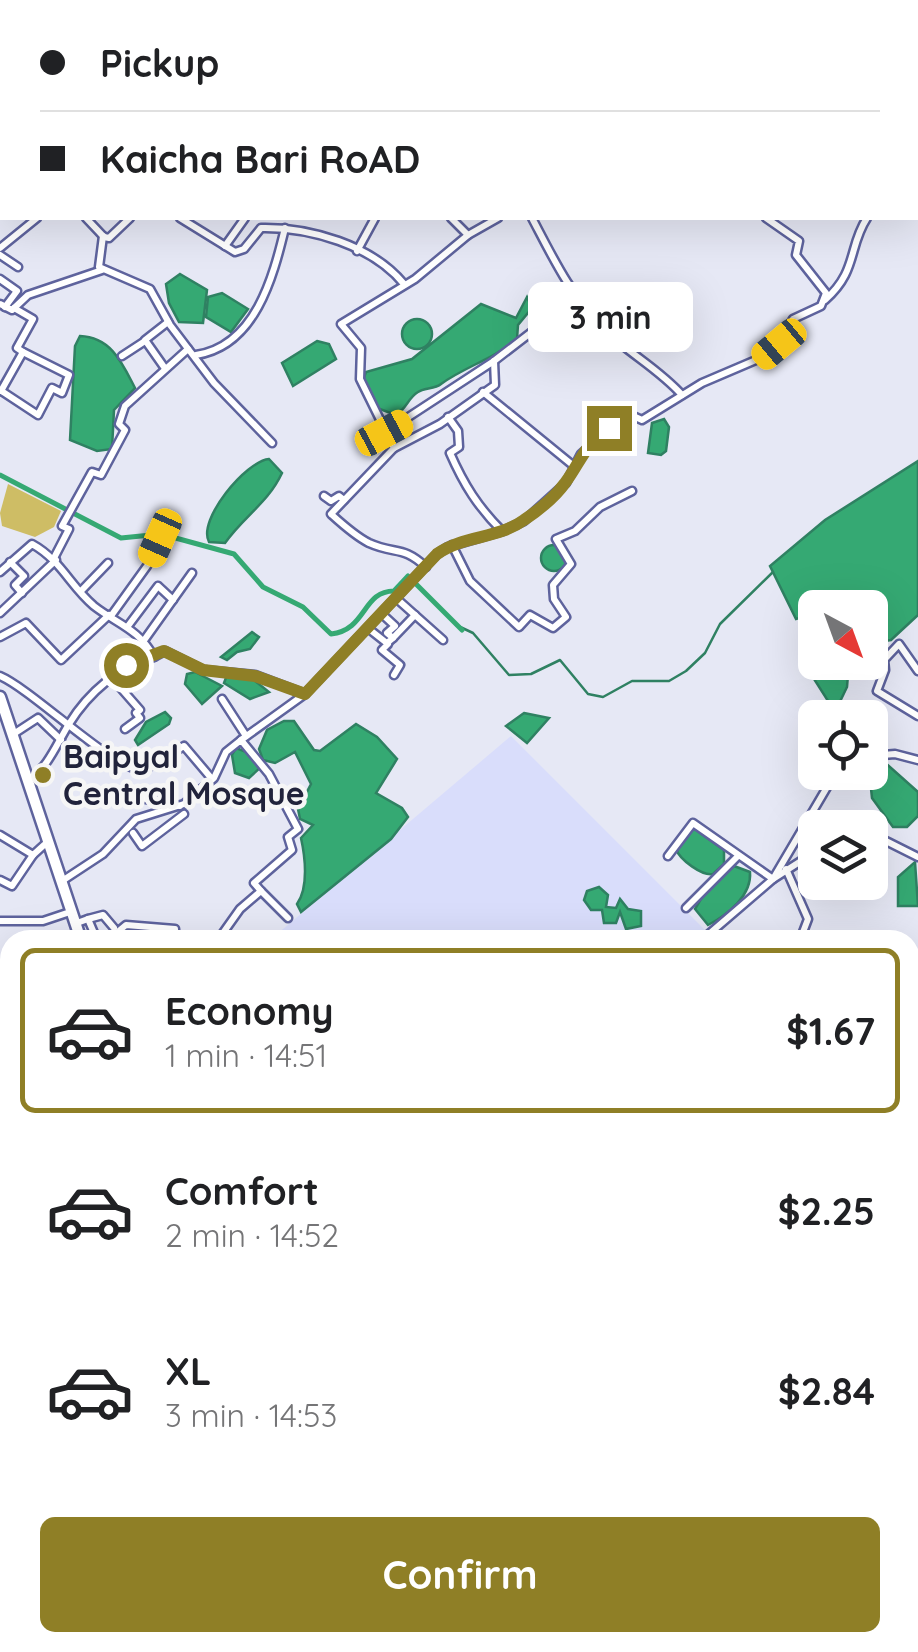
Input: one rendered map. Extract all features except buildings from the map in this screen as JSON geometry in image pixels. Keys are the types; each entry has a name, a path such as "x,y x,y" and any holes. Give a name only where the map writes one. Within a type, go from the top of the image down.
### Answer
{"highway":[{"path":"0,697 7,736 28,782 76,930"},
{"path":"0,714 74,930"}],"street":[{"path":"18,267 1,245 31,220"},
{"path":"88,220 102,236 109,238 128,220"},
{"path":"183,220 238,252 261,228 285,228 332,239 394,271 404,284"},
{"path":"225,246 243,220"},
{"path":"357,251 373,220"},
{"path":"453,220 468,235"},
{"path":"394,448 360,379 361,348 341,324 494,220"},
{"path":"533,220 562,277 605,330 682,395"},
{"path":"769,220 798,241 796,255 822,284 825,300"},
{"path":"133,832 142,846 212,779 226,752 305,694 410,583 452,545 503,532 550,499 620,410 642,420 682,395 764,357 779,344 793,319 825,300 854,260 856,230 865,220"},
{"path":"0,614 55,559 69,529 62,526 70,511 92,472 102,476 125,430 119,424 125,406 164,367 191,352 226,345 252,317 271,284 285,228"},
{"path":"102,236 98,261 102,270"},
{"path":"14,308 34,292 102,270 146,286 214,383 272,443"},
{"path":"0,279 17,292 2,306"},
{"path":"384,433 494,361 577,296"},
{"path":"2,306 33,319 17,348 68,375 62,394 52,388 38,415 0,390 23,352"},
{"path":"122,356 168,322"},
{"path":"146,341 164,367"},
{"path":"426,567 406,550 373,545 331,514 394,448 494,385 494,361"},
{"path":"483,392 574,466"},
{"path":"448,417 460,438 460,446 450,453 455,465 479,511 503,532"},
{"path":"452,545 470,581 519,626 530,616 553,628 566,616 554,599 553,585 571,564 556,539 632,490"},
{"path":"324,496 344,500"},
{"path":"0,637 26,623 61,660 110,615 147,566 160,538 156,525"},
{"path":"0,572 30,544 55,559 82,591 145,639 154,656"},
{"path":"10,562 24,576 15,585 22,593"},
{"path":"82,591 108,563"},
{"path":"145,639 192,573"},
{"path":"128,626 158,586 173,600"},
{"path":"396,599 443,640"},
{"path":"382,614 395,626 387,633 385,647"},
{"path":"385,647 415,615"},
{"path":"369,629 400,665 394,675"},
{"path":"918,671 899,644 884,660 886,670 877,692 918,716"},
{"path":"28,782 44,767 70,722 112,678 126,665 164,651 203,670 255,676 305,694"},
{"path":"0,676 70,722 123,765 144,768 184,746 212,779"},
{"path":"112,678 140,710 136,713 140,718 125,729"},
{"path":"222,699 298,829 288,838 292,850 254,883 288,918"},
{"path":"7,736 38,718 62,740"},
{"path":"888,756 917,756"},
{"path":"773,878 825,790"},
{"path":"128,794 182,810"},
{"path":"61,882 103,854 136,820 182,810"},
{"path":"668,856 693,823 773,878"},
{"path":"0,834 33,855"},
{"path":"888,842 918,857"},
{"path":"0,880 12,886 44,844"},
{"path":"686,908 738,856"},
{"path":"713,930 773,878 798,863"},
{"path":"786,870 808,919 804,930"},
{"path":"225,930 240,909 260,892"},
{"path":"0,920 42,922 67,913"},
{"path":"75,924 103,915 112,930"},
{"path":"88,920 92,930"},
{"path":"120,930 126,925 175,930"}],"shaded area":[{"path":"180,274 207,290 203,323 179,322 169,303 166,284"},
{"path":"222,293 248,309 231,332 206,317 208,297"},
{"path":"527,297 532,308 518,325 517,339 508,346 439,386 418,392 396,415 377,408 363,380 366,372 412,359 481,304 516,318"},
{"path":"417,319 428,323 432,334 428,345 417,349 406,345 402,334 406,323"},
{"path":"80,336 108,347 135,388 114,410 112,449 97,451 70,440 75,346"},
{"path":"317,341 329,344 336,359 293,386 282,363"},
{"path":"664,419 669,427 666,451 661,455 648,453 652,423"},
{"path":"269,459 282,473 270,493 225,543 209,542 210,520 226,493 248,470"},
{"path":"918,461 918,615 891,640 888,640 888,590 798,590 796,619 770,566 825,520"},
{"path":"8,484 61,511 54,527 35,537 2,526 0,513"},
{"path":"554,545 563,549 567,558 563,567 554,571 545,567 541,558 545,549"},
{"path":"252,632 259,637 250,649 227,660 221,657"},
{"path":"195,672 222,686 202,704 185,684 187,674"},
{"path":"227,675 250,677 269,692 250,699 224,683"},
{"path":"815,680 848,680 841,700 827,700"},
{"path":"165,712 171,718 169,724 138,745 135,740 146,722"},
{"path":"524,713 549,718 527,743 506,726"},
{"path":"284,721 294,721 314,750 320,751 356,724 377,737 397,759 376,793 402,808 408,817 391,839 301,912 297,904 305,880 305,862 301,838 313,825 300,819 298,809 311,784 295,752 275,763 263,760 259,749 267,730"},
{"path":"511,736 705,930 282,930"},
{"path":"236,748 249,753 261,767 249,778 235,773 232,755"},
{"path":"888,765 918,792 918,816 907,827 893,827 888,810 881,810 871,790 888,790"},
{"path":"692,827 724,850 724,864 713,874 692,866 676,849"},
{"path":"915,862 918,906 898,906 898,877"},
{"path":"734,866 750,872 747,889 731,910 708,925 695,909 705,892"},
{"path":"599,887 608,895 606,907 616,908 620,899 628,909 641,911 641,926 626,929 620,912 616,923 604,923 602,910 591,910 584,900 587,891"}],"waterway":[{"path":"0,475 121,538 161,534 234,554 263,587 303,607 331,634 352,626 376,597 394,591 408,576 462,630"},
{"path":"456,625 473,633 509,675 531,674 560,660 588,694 603,697 632,681 669,681 686,671 705,653 720,624 773,572"}],"place":[{"name":"Baipyal Central Mosque","path":"43,775"}],"route":[{"path":"126,665 164,651 212,673 255,676 305,694 437,554 464,540 503,532 524,520 566,483 581,454 609,428"}]}
